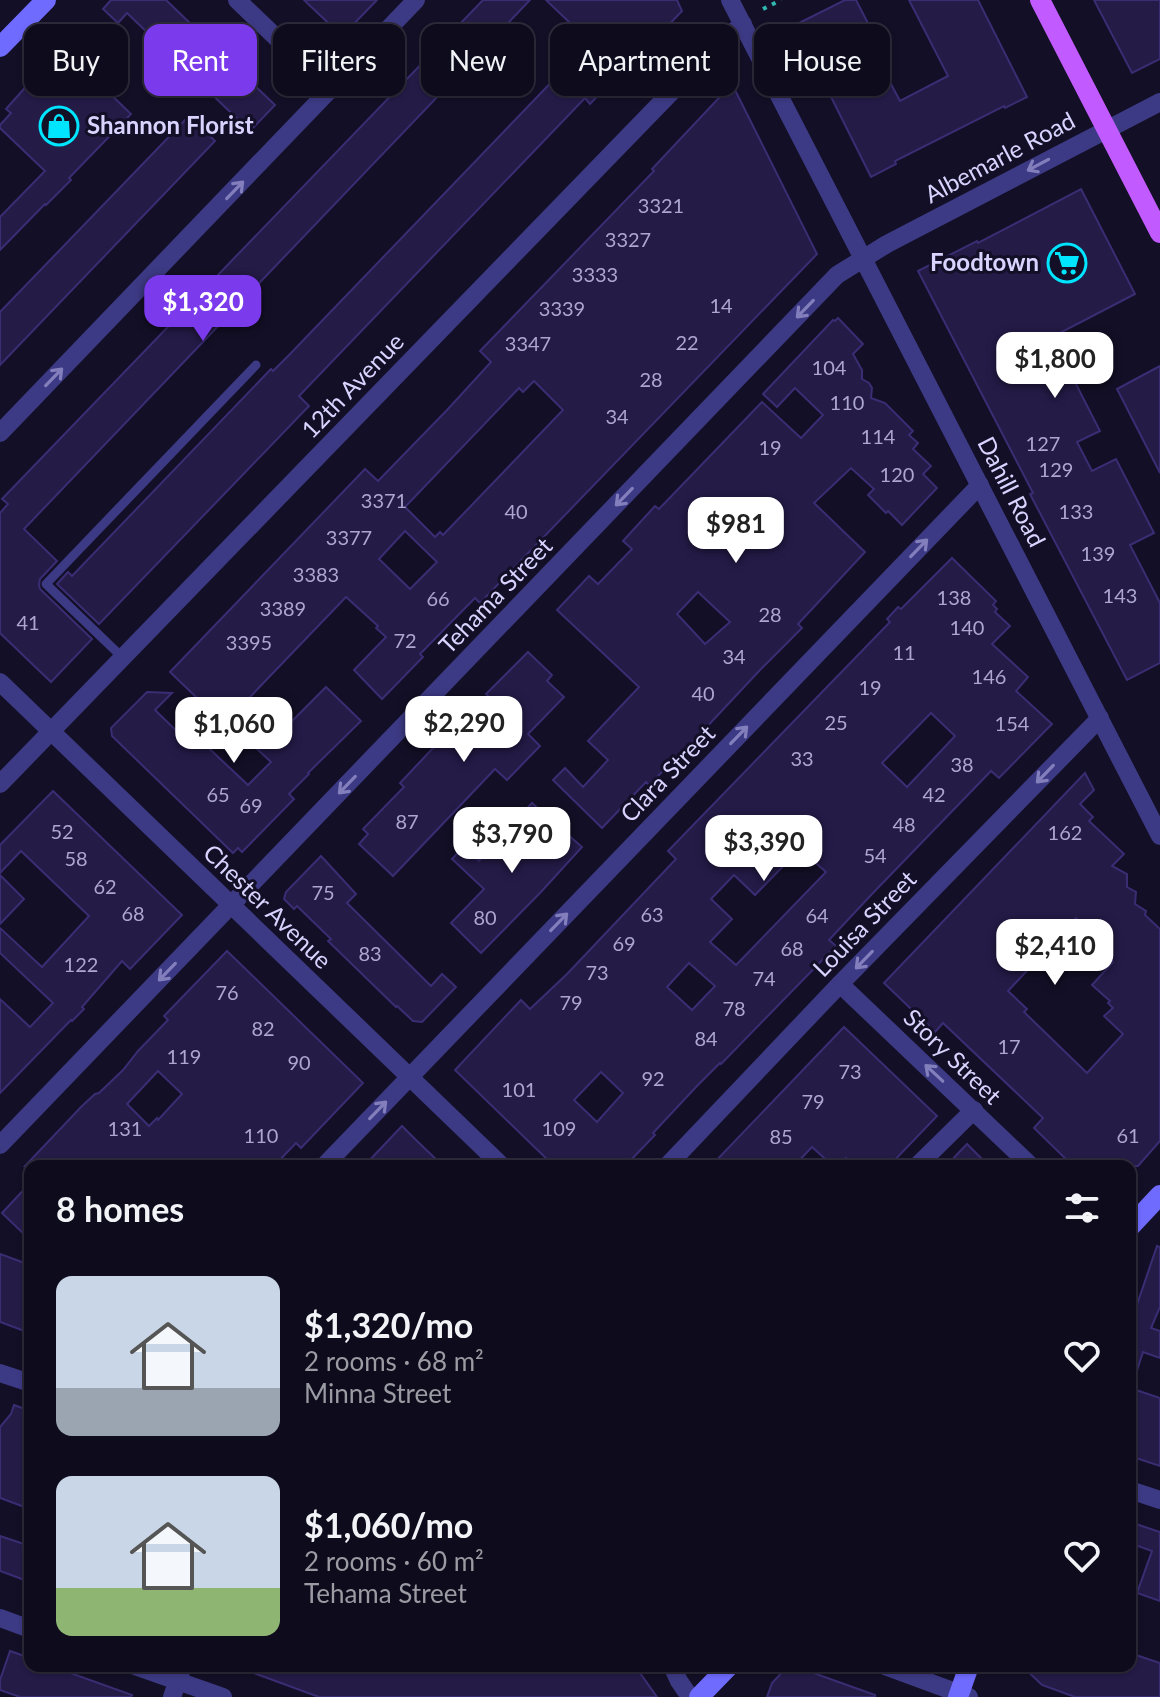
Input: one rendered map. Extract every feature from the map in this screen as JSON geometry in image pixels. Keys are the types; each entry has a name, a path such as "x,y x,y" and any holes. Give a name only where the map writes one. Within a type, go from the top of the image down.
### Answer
{"main road":[{"path":"0,47 46,0"},
{"path":"1040,0 1160,233"},
{"path":"1136,1221 1160,1195"},
{"path":"699,1697 723,1672"},
{"path":"962,1696 968,1672"}],"street":[{"path":"237,0 273,34"},
{"path":"393,24 416,0"},
{"name":"Dahill Road","path":"730,0 1160,836"},
{"name":"12th Avenue","path":"0,784 708,54 743,24"},
{"path":"0,433 325,96"},
{"name":"Albemarle Road","path":"863,259 1160,102"},
{"name":"Tehama Street","path":"0,1145 837,275 863,259"},
{"name":"Clara Street","path":"330,1160 980,485"},
{"name":"Chester Avenue","path":"0,682 496,1160"},
{"name":"Louisa Street","path":"673,1160 1100,718"},
{"name":"Story Street","path":"840,984 1025,1160"},
{"path":"923,1160 974,1110"},
{"path":"0,1373 24,1381"},
{"path":"1136,1492 1160,1500"},
{"path":"0,1618 24,1627"},
{"path":"152,1672 223,1697"},
{"path":"675,1672 690,1697"},
{"path":"900,1672 962,1696"}],"lane":[{"path":"122,657 46,584 256,365"}],"path":[{"path":"763,9 781,0"}],"building":[{"path":"111,0 166,0 191,24 144,24 144,29 127,13 118,23 103,9"},
{"path":"304,0 377,0 354,24 329,24"},
{"path":"483,0 530,0 507,24 460,24"},
{"path":"546,0 677,0 682,11 670,24 571,24"},
{"path":"845,0 856,0 868,24 797,24"},
{"path":"909,0 978,0 1027,97 895,161 896,164 871,177 830,96 890,96 890,82 900,101 948,76"},
{"path":"1094,0 1160,0 1160,59 1132,73"},
{"path":"421,64 421,96 438,96 24,529 57,561 40,579 40,589 92,639 51,682 0,633 0,513 8,504 2,499 390,96 405,96 405,81"},
{"path":"550,84 550,96 598,96 590,104 585,98 299,396 309,406 99,624 57,584 68,572 72,576 271,369 273,371"},
{"path":"257,88 275,105 250,131 214,96 257,96"},
{"name":"Shannon Florist","path":"24,89 24,96 112,96 131,114 69,178 71,180 0,250 0,217 45,171 0,128 11,113 6,109"},
{"path":"721,96 738,96 817,254 480,603 475,598 420,654 423,657 382,699 354,670 386,637 346,597 224,724 170,672 365,469 378,481 448,409 491,362 480,351 654,171 652,169","holes":["534,381 563,410 443,535 440,532 435,537 405,507 519,388 523,392","405,531 437,562 410,589 379,559"]},
{"path":"189,116 215,141 0,365 0,312"},
{"path":"1081,189 1135,294 1052,337 1100,431 1077,442 1092,471 1116,459 1154,533 1130,545 1160,603 1160,663 1127,680 918,271"},
{"path":"838,318 863,344 853,354 862,370 862,379 872,388 871,398 885,403 913,431 909,435 918,443 913,449 931,466 923,474 937,488 902,525 868,495 874,489 851,468 814,503 865,552 798,624 802,628 649,785 646,782 602,828 553,780 565,768 583,787 608,760 588,741 639,687 557,610 589,576 598,584 632,549 623,541 655,506 659,509 762,402 801,438 823,415 795,388 777,407 763,394","holes":["698,592 730,622 705,644 677,614"]},
{"path":"1160,366 1160,473 1117,389"},
{"path":"952,558 996,601 993,605 997,609 995,612 1010,626 992,644 1028,677 1016,691 1052,724 999,778 991,771 872,894 829,940 836,946 696,1087 631,1160 548,1160 455,1070 521,1000 530,1009 567,974 676,859 668,851 890,622 887,619 898,607 901,609","holes":["931,713 955,736 907,787 882,763","800,849 826,872 736,965 710,942 732,919 711,899 734,875 755,895","689,963 715,986 692,1010 667,987","601,1072 623,1093 597,1122 574,1100"]},
{"path":"528,652 552,675 547,681 564,697 528,734 540,746 507,780 495,769 393,876 359,844 368,834 363,829 404,787 400,783 452,728 460,735 493,701 486,694"},
{"path":"326,687 361,721 308,773 289,794 294,799 242,852 238,848 233,853 112,736 111,728 147,692 172,693 155,710 192,746 199,739 248,785 271,762 255,747 280,719 287,726"},
{"path":"1085,773 1094,790 1080,804 1093,817 1089,821 1124,854 1112,866 1127,874 1127,887 1136,892 1135,904 1146,911 1145,915 1160,929 1160,1141 1138,1166 1136,1160 1067,1160 1034,1128 1043,1118 943,1023 935,1032 884,983","holes":["1076,918 1112,951 1107,956 1113,962 1092,985 1110,1001 1108,1003 1113,1008 1104,1016 1123,1034 1087,1073 1024,1012 1027,1009 1008,991"]},
{"path":"53,791 182,915 130,969 122,961 82,1007 84,1009 0,1093 0,999 30,1027 53,1003 0,953 0,928 42,967 89,916 21,851 0,873 0,845"},
{"path":"532,803 582,847 481,953 451,923 484,889 452,859 464,846 479,861"},
{"path":"321,856 356,894 347,903 431,986 442,974 456,987 422,1022 413,1021 396,1007 297,906 294,909 284,899 286,892"},
{"path":"0,875 24,899 0,924"},
{"path":"227,951 363,1083 301,1148 296,1143 280,1160 31,1160 82,1106 123,1070 168,1020 164,1016","holes":["158,1071 182,1094 149,1126 127,1104"]},
{"path":"844,1027 937,1116 895,1160 826,1160 812,1147 800,1160 717,1160"},
{"path":"402,1126 437,1160 370,1160"},
{"path":"967,1144 983,1160 952,1160"},
{"path":"24,1189 24,1234 2,1213"},
{"path":"1157,1246 1160,1247 1160,1307 1151,1328 1160,1331 1160,1358 1143,1352 1136,1374 1136,1307"},
{"path":"0,1254 24,1263 24,1331 0,1322"},
{"path":"1136,1390 1160,1398 1160,1466 1136,1458"},
{"path":"14,1405 24,1409 24,1507 0,1498 0,1427"},
{"path":"1136,1524 1160,1532 1160,1601 1137,1593 1152,1551 1136,1545"},
{"path":"0,1536 24,1544 24,1580 0,1571"},
{"path":"10,1651 24,1656 24,1672 68,1672 132,1695 20,1697 0,1690 0,1680"},
{"path":"1136,1655 1160,1663 1160,1697 1075,1697 1042,1685 1028,1672 1136,1672"},
{"path":"251,1672 639,1672 657,1697 319,1697"},
{"path":"782,1672 811,1672 875,1697 767,1697 772,1683"}],"place":[{"name":"Shannon Florist","path":"59,126"},
{"name":"Foodtown","path":"1067,263"}]}
